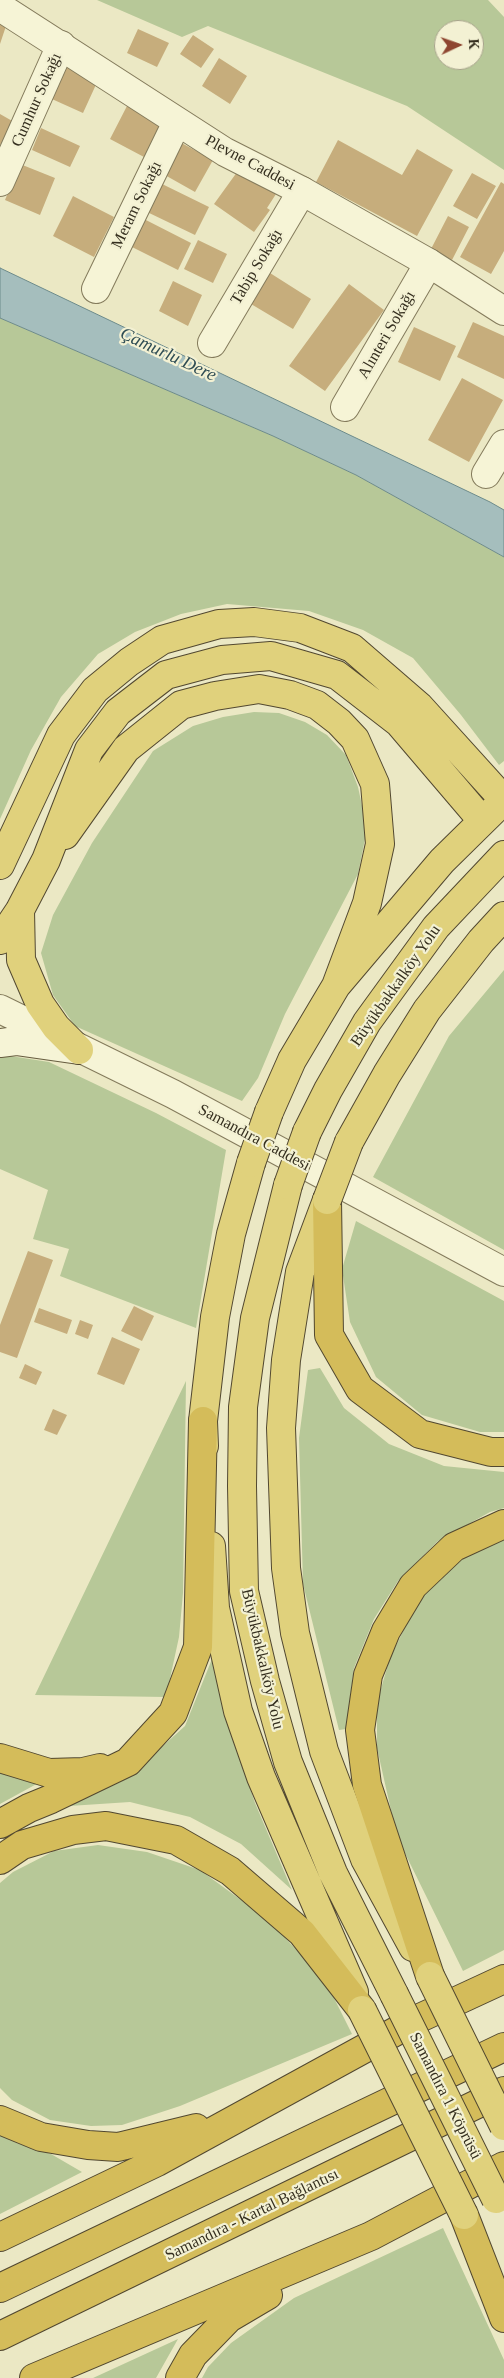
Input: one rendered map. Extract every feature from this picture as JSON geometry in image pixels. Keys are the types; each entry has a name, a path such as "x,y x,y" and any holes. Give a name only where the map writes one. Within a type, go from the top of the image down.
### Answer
{"highway":[{"path":"0,865 61,735 95,690 129,662 162,640 219,624 254,622 300,628 352,648 419,706 500,795 336,986 292,1060 268,1112 231,1234 215,1317 203,1421 198,1646 173,1713 128,1762 0,1824"},
{"path":"0,940 20,910 46,860 88,750 118,712 166,674 222,660 271,656 337,674 399,723 474,811"},
{"path":"46,860 83,813 126,749 181,705 215,696 259,689 317,705 339,722 355,739 375,784 380,844 367,903 336,986"},
{"name":"Büyükbakkalköy Yolu","path":"394,1994 333,1874 288,1762 265,1682 244,1592 243,1407 254,1318 288,1185 307,1132 367,1022 436,927 504,855"},
{"path":"20,910 21,960 32,987 40,1004 56,1026 80,1050"},
{"path":"504,916 481,941 427,1010 387,1074 349,1142 300,1272 286,1360 281,1428 286,1568 292,1614 324,1751 365,1859 430,1976 504,2126"},
{"path":"327,1200 330,1335 360,1389 420,1434 490,1452 504,1452"},
{"path":"203,1421 215,1608 238,1711 261,1777 362,2010 504,2294"},
{"path":"430,1976 367,1785 360,1730 368,1675 386,1631 413,1586 454,1547 504,1524"},
{"path":"0,1758 49,1773 83,1772 128,1762"},
{"path":"0,1860 22,1845 73,1830 106,1826 176,1840 230,1871 302,1934 362,2010"},
{"path":"0,2237 157,2162 422,2018 504,1979"},
{"name":"Samandıra 1 Köprüsü","path":"394,1994 500,2206"},
{"path":"0,2288 504,2047"},
{"path":"0,2120 41,2137 88,2145 118,2147 201,2127 298,2084"},
{"name":"Samandıra - Kartal Bağlantısı","path":"0,2336 504,2091"},
{"path":"180,2378 193,2356 230,2318 371,2236 504,2166"},
{"path":"464,2215 504,2318"},
{"path":"34,2378 371,2236"}],"street":[{"name":"Plevne Caddesi","path":"0,7 226,152 302,191 429,263 504,311"},
{"name":"Cumhur Sokağı","path":"0,182 62,45"},
{"name":"Meram Sokağı","path":"96,289 177,122"},
{"name":"Tabip Sokağı","path":"212,343 302,191"},
{"name":"Alınteri Sokağı","path":"345,406 429,263"},
{"path":"486,474 504,444"},
{"name":"Samandıra Caddesi","path":"0,1009 80,1050 173,1094 504,1272"},
{"path":"0,1043 16,1041 80,1050"}],"green space":[{"path":"97,0 488,0 504,17 504,170 407,106 208,26 182,37"},
{"path":"0,318 273,436 356,475 504,557 504,761 499,765 461,715 413,658 363,630 309,611 227,604 181,614 135,632 98,654 61,697 31,750 0,819"},
{"path":"254,712 279,713 305,722 327,735 346,755 358,787 367,829 358,874 285,1014 258,1078 242,1101 75,1026 53,995 41,953 53,915 92,843 153,751 193,726 223,717"},
{"path":"504,970 504,1250 373,1177 449,1036"},
{"path":"0,1056 49,1062 156,1113 226,1150 196,1328 60,1276 69,1249 33,1239 48,1190 0,1169"},
{"path":"356,1221 504,1301 504,1432 480,1432 422,1415 376,1377 350,1322 342,1269"},
{"path":"320,1368 344,1408 389,1444 444,1466 504,1472 504,1508 490,1512 438,1541 398,1581 374,1619 354,1668 346,1729 339,1730 303,1584 299,1438 308,1370"},
{"path":"186,1381 183,1593 179,1637 166,1697 35,1695"},
{"path":"504,1538 504,1950 463,1971 397,1837 377,1748 377,1702 390,1658 418,1601 465,1556"},
{"path":"212,1659 230,1728 255,1803 292,1890 241,1844 190,1817 130,1802 54,1807 133,1773 185,1726"},
{"path":"0,1761 42,1781 0,1804"},
{"path":"98,1845 147,1852 200,1870 271,1922 327,1984 352,2034 180,2106 122,2125 91,2126 50,2120 12,2100 0,2088 0,1883 13,1872 54,1851"},
{"path":"0,2132 17,2143 51,2154 82,2172 0,2214"},
{"path":"443,2228 504,2360 504,2378 202,2378 208,2367 231,2343 294,2298"},
{"path":"178,2339 156,2378 93,2378"}],"water":[{"name":"Çamurlu Dere","path":"0,268 504,510 504,557 356,475 273,436 0,318"}],"building":[{"path":"0,18 8,20 0,44"},
{"path":"138,29 169,43 157,67 127,53"},
{"path":"193,35 214,49 201,68 180,54"},
{"path":"219,58 247,76 230,104 202,86"},
{"path":"59,60 99,78 83,113 43,95"},
{"path":"127,106 161,125 144,157 110,139"},
{"path":"0,114 14,122 0,145"},
{"path":"41,128 80,146 70,167 32,150"},
{"path":"174,139 213,160 195,192 156,170"},
{"path":"338,140 402,175 417,149 453,170 417,236 316,182"},
{"path":"20,164 55,178 40,215 5,200"},
{"path":"240,168 276,194 267,208 270,210 254,232 214,204"},
{"path":"472,173 496,186 477,219 453,206"},
{"path":"158,182 209,207 195,235 145,211"},
{"path":"501,182 504,184 504,251 491,274 460,257"},
{"path":"73,196 114,217 94,257 53,236"},
{"path":"448,216 469,227 452,260 431,249"},
{"path":"142,218 191,243 178,270 128,245"},
{"path":"198,240 227,254 213,283 184,269"},
{"path":"270,273 311,299 293,329 251,304"},
{"path":"173,281 202,295 188,326 159,311"},
{"path":"349,284 384,310 325,391 289,366"},
{"path":"473,322 504,336 504,379 457,357"},
{"path":"414,327 456,346 440,381 398,362"},
{"path":"462,378 503,400 469,462 428,440"},
{"path":"28,1251 53,1260 17,1358 0,1352 0,1325"},
{"path":"134,1306 154,1316 142,1341 121,1331"},
{"path":"39,1308 72,1320 67,1334 34,1322"},
{"path":"80,1320 93,1325 88,1339 75,1334"},
{"path":"112,1337 140,1349 124,1385 97,1374"},
{"path":"25,1364 42,1372 36,1385 19,1378"},
{"path":"53,1409 67,1415 57,1435 44,1430"}],"tunnel":[{"path":"474,811 504,843"}]}
